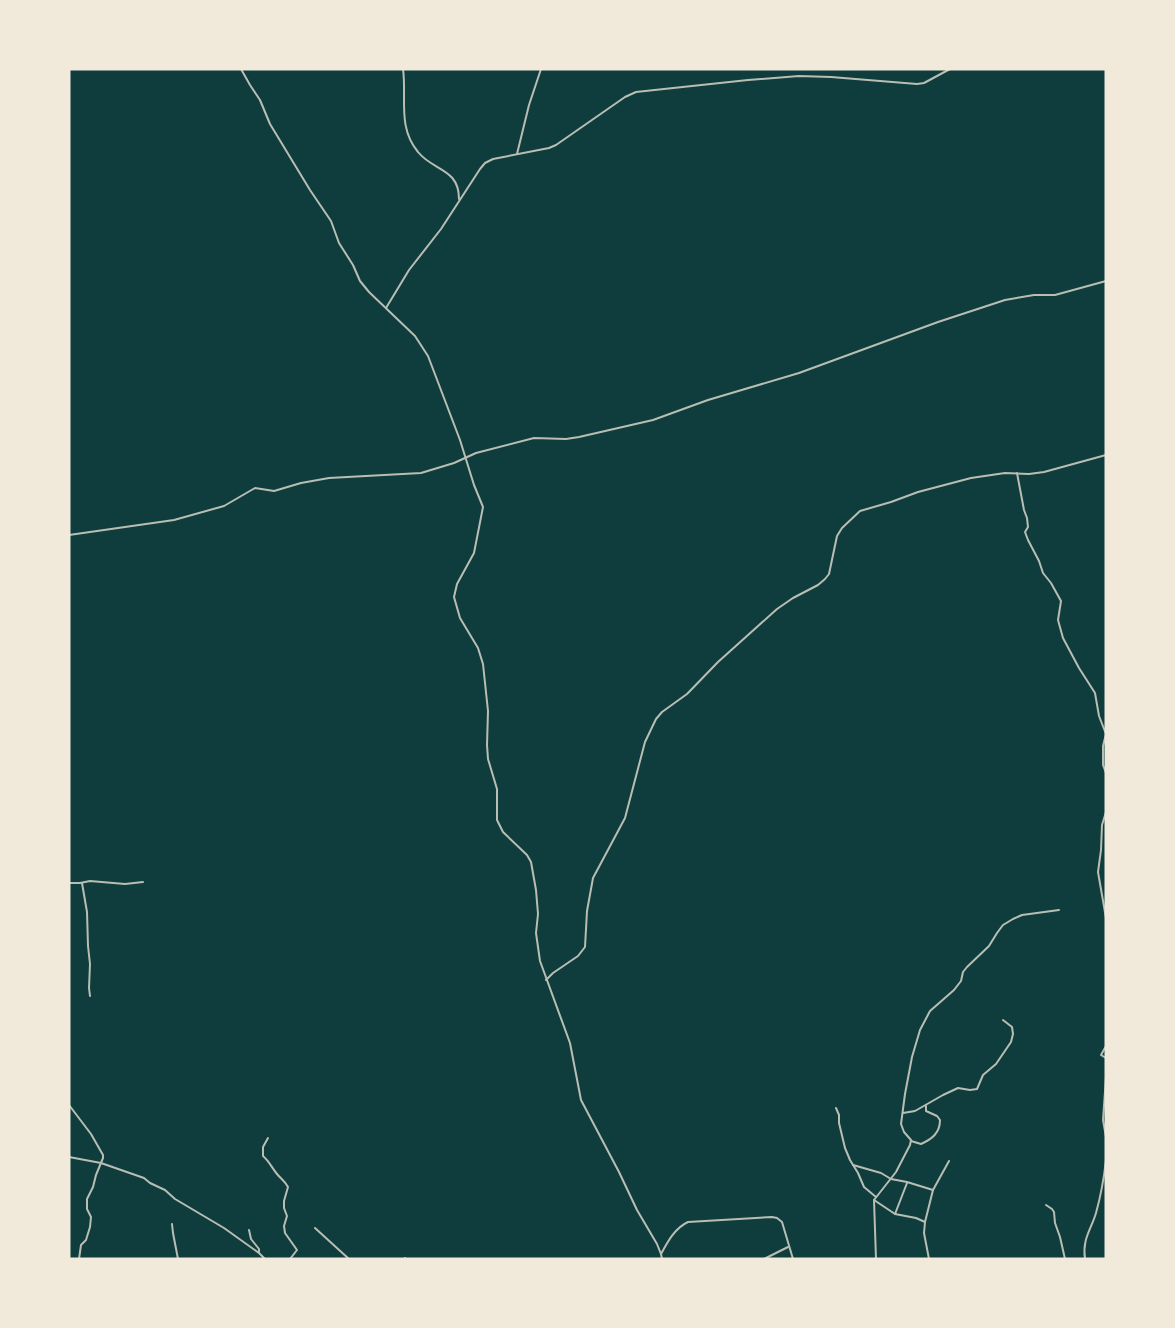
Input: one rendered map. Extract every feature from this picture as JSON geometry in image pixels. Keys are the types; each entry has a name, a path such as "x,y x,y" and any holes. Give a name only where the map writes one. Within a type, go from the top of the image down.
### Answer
{"street":[{"path":"241,69 260,100 270,124 331,221 339,243 360,281 415,336 428,356 460,440 482,503 482,512 474,553 457,584 454,597 460,618 482,659 488,711 487,751 496,789 496,816 498,824 507,837 527,855 532,865 537,908 536,942 546,981 570,1043 581,1100 662,1259"},
{"path":"403,69 403,107 408,134 418,152 453,178 459,191 458,202"},
{"path":"517,154 541,69"},
{"path":"386,308 409,270 441,229 485,163 556,145 625,97 636,92 800,76 917,84 924,83 950,69"},
{"path":"69,535 174,520 224,506 255,488 274,492 301,483 329,478 414,474 534,438 566,439 653,420 708,400 799,373 1005,300 1034,295 1056,295 1106,281"},
{"path":"546,981 553,973 578,956 585,947 587,911 593,878 625,818 645,742 659,714 683,698 777,609 825,579 829,574 839,531 860,511 971,478 1005,472 1029,474 1106,455"},
{"path":"1017,473 1027,518 1028,540 1043,573 1061,601 1058,620 1063,638 1096,697 1099,716 1106,734 1102,746 1106,773"},
{"path":"1106,812 1102,825 1098,872 1106,918"},
{"path":"69,884 88,881 128,884 143,882"},
{"path":"82,883 87,909 90,996"},
{"path":"926,1105 926,1112 937,1116 940,1120 939,1131 921,1144 911,1141 902,1128 901,1120 912,1056 922,1025 930,1011 958,985 965,970 989,946 1003,926 1022,915 1059,910"},
{"path":"903,1113 915,1111 958,1088 973,1091 977,1089 983,1075 996,1064 1011,1042 1012,1027 1003,1020"},
{"path":"1106,1035 1106,1046 1101,1055 1106,1058"},
{"path":"1106,1077 1103,1120 1106,1137"},
{"path":"69,1105 91,1134 103,1155 87,1199 87,1209 91,1217 90,1227 86,1240 81,1245 79,1259"},
{"path":"836,1108 845,1148 864,1187 875,1199 895,1214 925,1222"},
{"path":"268,1138 263,1147 264,1156 288,1187 284,1200 287,1216 284,1227 287,1238 297,1250 290,1259"},
{"path":"876,1259 875,1199 891,1179 911,1141"},
{"path":"69,1157 101,1163 139,1176 224,1228 265,1259"},
{"path":"1085,1259 1085,1241 1096,1215 1106,1160"},
{"path":"929,1259 924,1233 925,1222 933,1190 949,1161"},
{"path":"852,1165 881,1173 891,1179 933,1190"},
{"path":"895,1214 907,1182"},
{"path":"1046,1205 1054,1212 1065,1259"},
{"path":"661,1254 669,1239 682,1225 695,1221 777,1218 783,1225 793,1259"},
{"path":"172,1224 178,1259"},
{"path":"315,1228 349,1259"},
{"path":"249,1230 259,1253"},
{"path":"764,1259 789,1247"}]}
